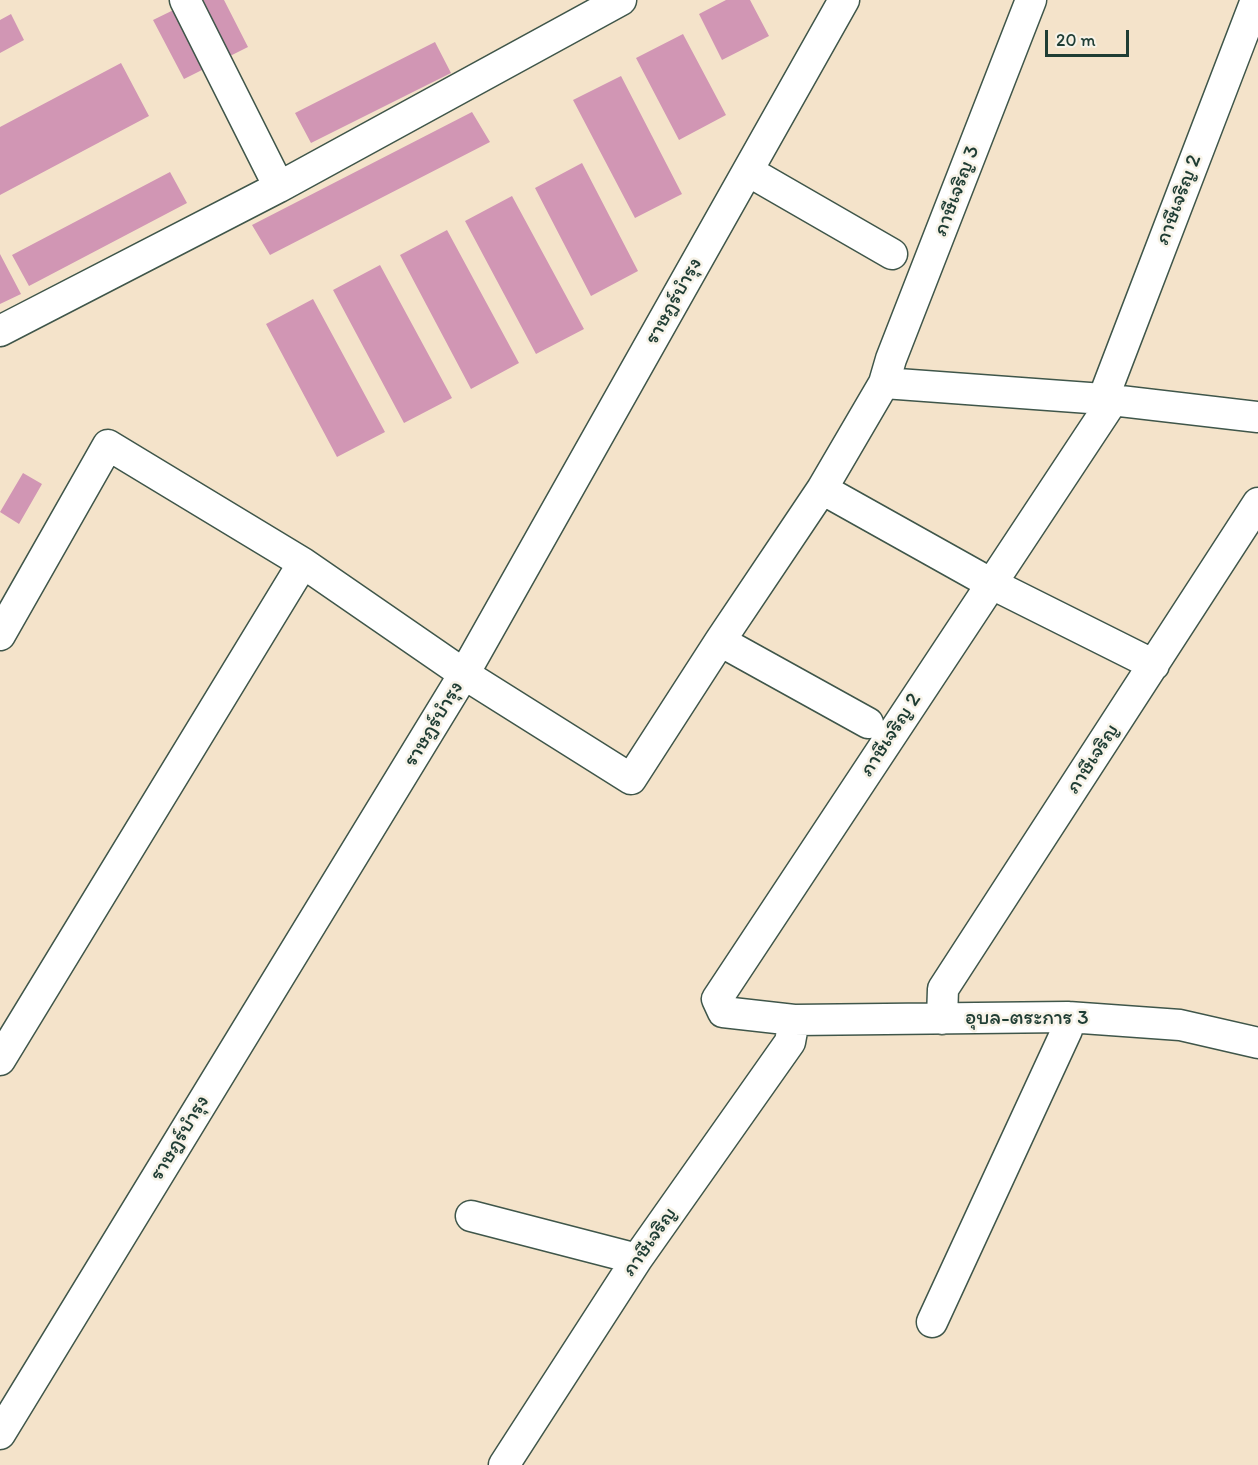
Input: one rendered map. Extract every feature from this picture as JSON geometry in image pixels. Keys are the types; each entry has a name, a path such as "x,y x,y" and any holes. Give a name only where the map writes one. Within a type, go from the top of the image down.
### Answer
{"street":[{"path":"185,0 279,187"},
{"path":"0,331 279,187 621,0"},
{"name":"ราษฎร์บำรุง","path":"0,1434 464,674 844,0"},
{"name":"ภาษีเจริญ 3","path":"464,674 631,779 822,489 884,383 891,359 1031,0"},
{"name":"ภาษีเจริญ 2","path":"794,1020 723,1012 717,999 1108,400 1256,0"},
{"path":"748,171 892,254"},
{"path":"884,383 1108,400 1258,417"},
{"path":"0,635 108,445 303,563 464,674"},
{"path":"822,489 990,583 1154,665"},
{"name":"ภาษีเจริญ","path":"942,1019 944,989 1258,503"},
{"path":"0,1060 303,563"},
{"path":"720,641 868,723"},
{"path":"932,1322 1067,1030 1068,1017"},
{"name":"อุบล-ตระการ 3","path":"794,1020 1068,1017 1180,1025 1258,1043"},
{"name":"ภาษีเจริญ","path":"504,1465 637,1259 790,1042 794,1020"},
{"path":"471,1216 637,1259"}],"building":[{"path":"194,0 224,0 248,47 184,79 153,20"},
{"path":"726,0 750,0 769,36 722,60 699,14"},
{"path":"11,14 24,40 0,53 0,20"},
{"path":"683,34 726,115 679,140 636,58"},
{"path":"435,42 451,73 311,143 295,113"},
{"path":"121,63 149,116 0,195 0,127"},
{"path":"621,76 682,194 635,218 573,100"},
{"path":"472,112 490,142 270,255 252,225"},
{"path":"582,163 638,271 591,296 535,188"},
{"path":"170,172 187,203 29,286 12,255"},
{"path":"512,196 584,329 536,354 465,221"},
{"path":"447,230 519,363 471,389 400,255"},
{"path":"0,254 21,294 0,304"},
{"path":"380,265 452,398 404,423 333,290"},
{"path":"313,299 385,432 337,457 266,324"},
{"path":"23,473 42,484 19,524 0,512"}]}
